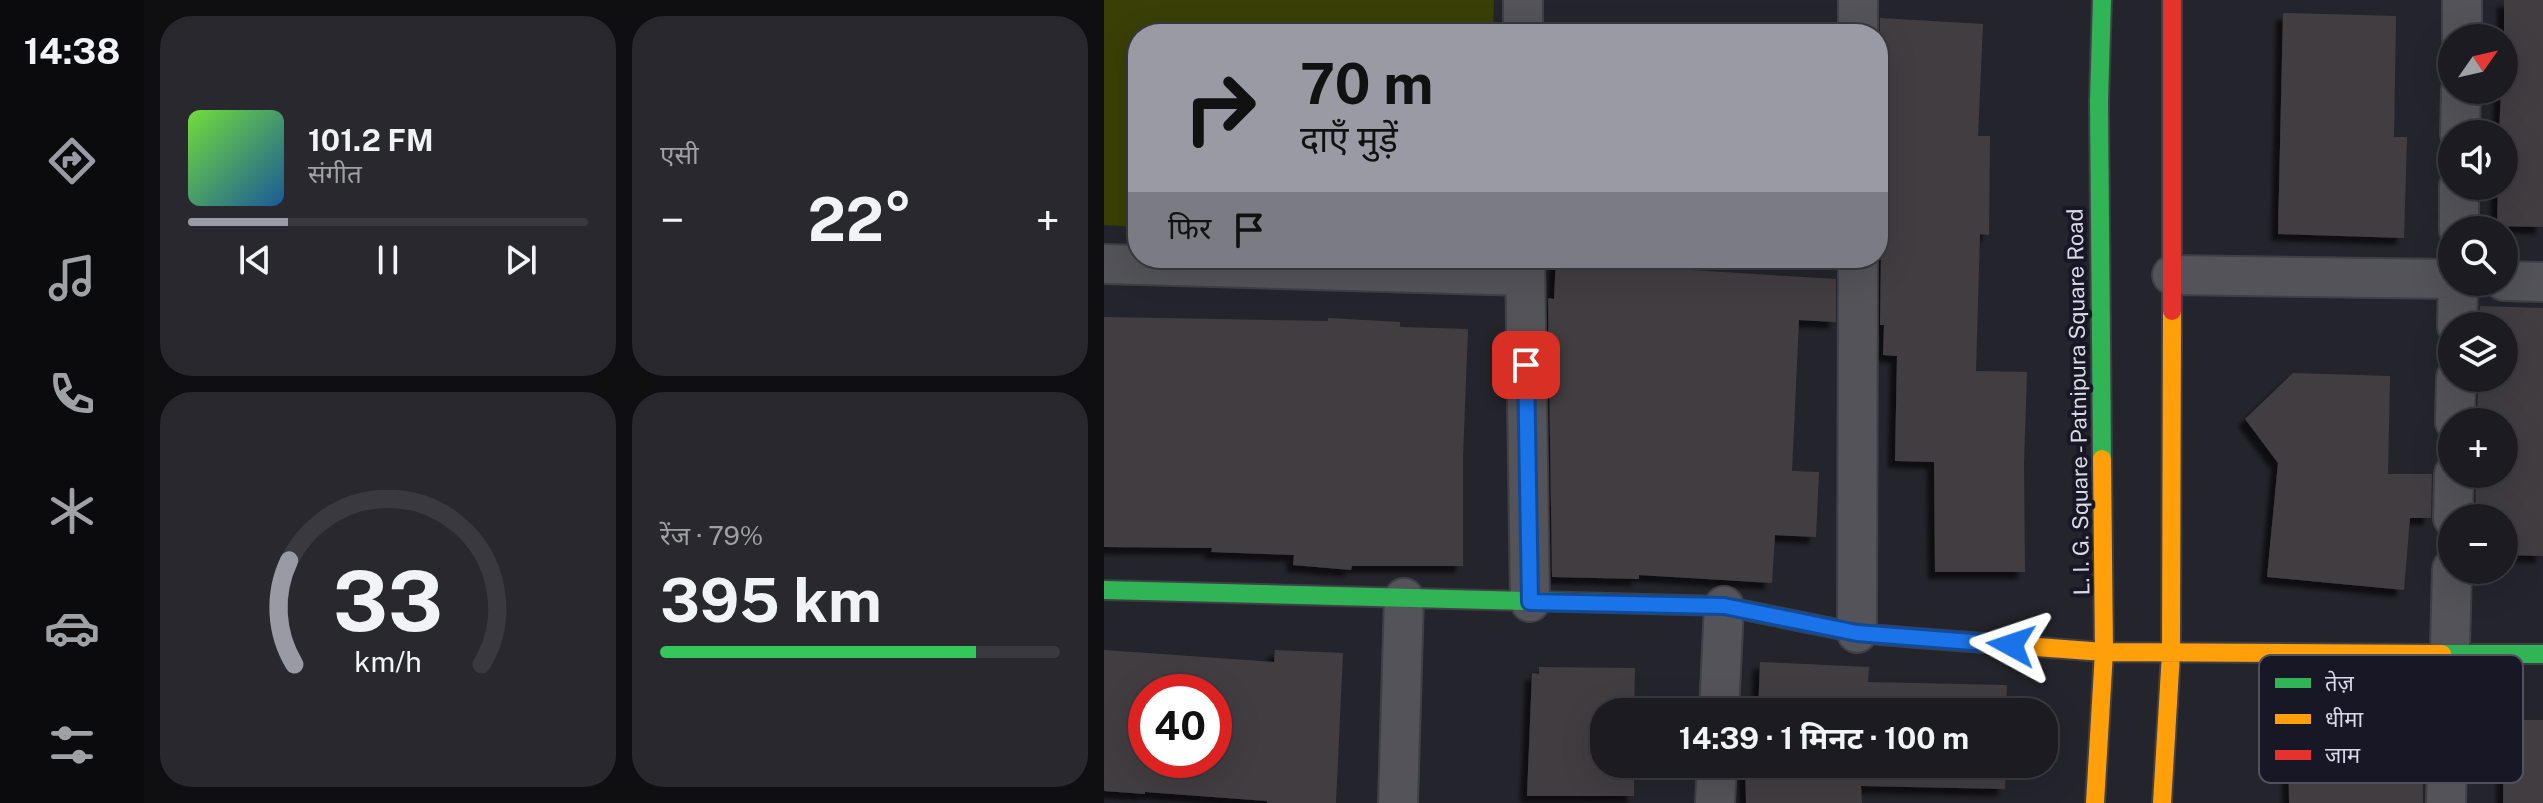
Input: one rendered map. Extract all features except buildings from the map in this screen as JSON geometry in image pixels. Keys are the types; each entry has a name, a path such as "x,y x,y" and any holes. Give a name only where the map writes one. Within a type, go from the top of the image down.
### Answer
{"main road":[{"name":"L. I. G. Square - Patnipura Square Road","path":"2095,803 2104,652 2099,101 2102,0"},
{"path":"2162,803 2171,653 2172,0"},
{"path":"1104,590 1724,606 1857,633 2104,652 2543,654"}],"street":[{"path":"1523,0 1523,24"},
{"path":"1858,0 1858,24"},
{"path":"2462,0 2462,24"},
{"path":"1104,264 1128,264"},
{"path":"1525,268 1530,602"},
{"path":"1857,633 1858,268"},
{"path":"2172,275 2438,279"},
{"path":"2518,281 2543,282"},
{"path":"2450,653 2452,584"},
{"path":"1398,803 1404,598"},
{"path":"1720,698 1724,606"},
{"path":"1715,803 1716,778"},
{"path":"2446,803 2447,783"}],"green space":[{"path":"1104,0 1494,0 1493,24 1128,24 1128,226 1104,225"}],"traffic: fast":[{"path":"2102,0 2099,101 2102,459"},
{"path":"1104,590 1724,606 1857,633 1917,638"},
{"path":"2442,654 2543,654"}],"traffic: slow":[{"path":"2162,803 2171,653 2172,311"},
{"path":"2095,803 2104,652 2102,459"},
{"path":"1917,638 2104,652 2442,654"}],"traffic: jam":[{"path":"2172,0 2172,311"}],"route":[{"path":"1526,365 1530,602 1724,606 1857,633 2011,645"}]}
